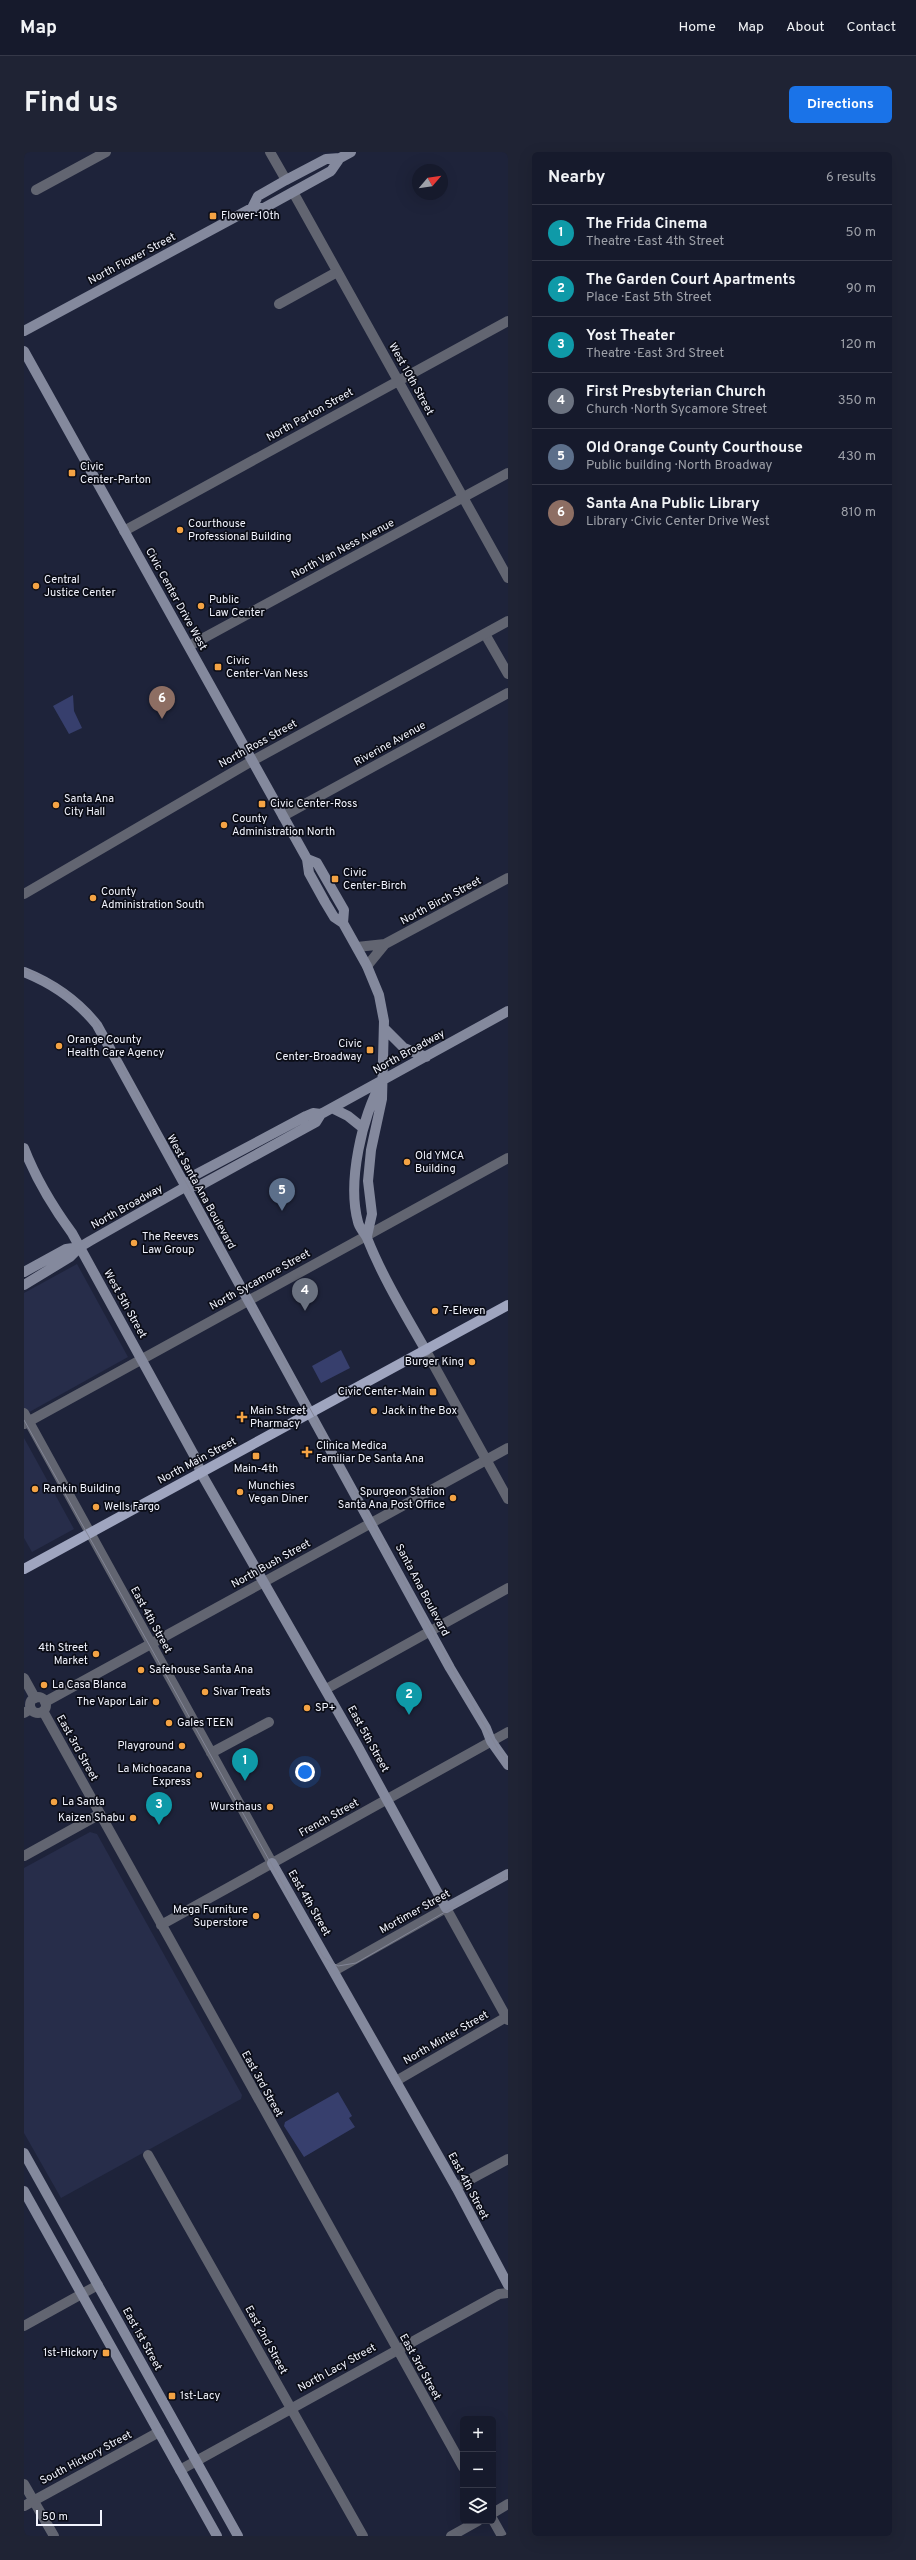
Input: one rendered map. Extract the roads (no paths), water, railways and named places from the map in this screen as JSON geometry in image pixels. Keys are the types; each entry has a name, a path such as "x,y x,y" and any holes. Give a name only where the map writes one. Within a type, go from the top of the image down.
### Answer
{"main road":[{"name":"North Flower Street","path":"252,208 258,196 286,180 326,159 340,158 351,152"},
{"name":"North Flower Street","path":"24,331 252,208 264,208 331,171 340,158"},
{"name":"Civic Center Drive West","path":"24,351 307,859 309,874 334,917 343,923 357,947 379,995 385,1029 382,1099 369,1174 372,1214 367,1236"},
{"name":"Civic Center Drive West","path":"307,859 317,863 344,910 343,923"},
{"name":"West Santa Ana Boulevard","path":"24,972 61,990 86,1012 97,1025 331,1450"},
{"name":"North Broadway","path":"24,1285 70,1257 80,1247 185,1187 195,1175 306,1116 313,1113 321,1114 508,1012"},
{"path":"385,1029 404,1048 426,1057"},
{"name":"Civic Center Drive West","path":"382,1081 370,1102 358,1149 356,1187 358,1223 367,1236 380,1270 426,1352"},
{"path":"332,1108 348,1116 363,1128"},
{"name":"West 5th Street","path":"24,1148 31,1166 55,1210 80,1247 142,1359 201,1473"},
{"name":"North Broadway","path":"24,1272 66,1249 80,1247"},
{"name":"North Main Street","path":"24,1569 426,1352 508,1305"},
{"name":"Santa Ana Boulevard","path":"331,1450 430,1632 486,1728 491,1741 508,1765"},
{"name":"East 5th Street","path":"201,1473 262,1582 326,1689 388,1799 446,1908"},
{"name":"East 4th Street","path":"272,1863 456,2187 508,2285"},
{"name":"Mortimer Street","path":"446,1908 508,1874"},
{"name":"East 1st Street","path":"26,2160 98,2285 238,2536"},
{"path":"24,2191 217,2536"}],"street":[{"path":"36,190 106,152"},
{"path":"270,152 286,180"},
{"name":"West 10th Street","path":"293,192 508,578"},
{"path":"279,304 337,272"},
{"name":"North Parton Street","path":"124,531 508,321"},
{"name":"North Van Ness Avenue","path":"188,646 508,473"},
{"name":"North Ross Street","path":"24,894 252,761 508,621"},
{"path":"486,634 508,674"},
{"name":"Riverine Avenue","path":"283,816 508,693"},
{"name":"North Birch Street","path":"357,947 385,944 508,878"},
{"name":"North Birch Street","path":"367,966 385,944"},
{"name":"North Sycamore Street","path":"26,1420 142,1359 508,1158"},
{"path":"426,1352 508,1499"},
{"name":"East 4th Street","path":"26,1420 272,1863"},
{"name":"North Bush Street","path":"44,1706 262,1582 508,1448"},
{"path":"326,1689 508,1588"},
{"path":"24,1678 35,1698"},
{"path":"35,1698 42,1698 44,1706 37,1713 28,1711 31,1701 35,1698"},
{"name":"East 3rd Street","path":"44,1706 100,1814 161,1925 460,2462"},
{"path":"211,1754 269,1722"},
{"name":"French Street","path":"161,1925 508,1732"},
{"path":"24,1856 100,1814"},
{"name":"Mortimer Street","path":"334,1971 446,1908"},
{"name":"East 5th Street","path":"446,1908 508,2018"},
{"name":"North Minter Street","path":"396,2081 508,2018"},
{"name":"East 2nd Street","path":"148,2155 363,2536"},
{"path":"456,2187 508,2159"},
{"path":"24,2326 98,2285"},
{"name":"North Lacy Street","path":"180,2470 397,2349 499,2294 508,2293"},
{"name":"South Hickory Street","path":"24,2506 159,2432"},
{"path":"24,2484 54,2536"},
{"path":"496,2511 508,2504"},
{"path":"451,2536 473,2524"},
{"path":"495,2524 502,2536"}],"tram line":[{"path":"24,969 48,980 69,993 96,1020 103,1031 467,1695 498,1749 508,1761"},
{"path":"24,1420 323,1957 338,1966 356,1963 508,1876"}],"place":[{"name":"Flower-10th","path":"213,216"},
{"name":"Civic Center-Parton","path":"72,473"},
{"name":"Courthouse Professional Building","path":"180,530"},
{"name":"Central Justice Center","path":"36,586"},
{"name":"Public Law Center","path":"201,606"},
{"name":"Civic Center-Van Ness","path":"218,667"},
{"name":"Santa Ana Public Library","path":"162,719"},
{"name":"Civic Center-Ross","path":"262,804"},
{"name":"Santa Ana City Hall","path":"56,805"},
{"name":"County Administration North","path":"224,825"},
{"name":"Civic Center-Birch","path":"335,879"},
{"name":"County Administration South","path":"93,898"},
{"name":"Orange County Health Care Agency","path":"59,1046"},
{"name":"Civic Center-Broadway","path":"370,1050"},
{"name":"Old YMCA Building","path":"407,1162"},
{"name":"Old Orange County Courthouse","path":"282,1211"},
{"name":"The Reeves Law Group","path":"134,1243"},
{"name":"First Presbyterian Church","path":"305,1311"},
{"name":"7-Eleven","path":"435,1311"},
{"name":"Burger King","path":"472,1362"},
{"name":"Civic Center-Main","path":"433,1392"},
{"name":"Jack in the Box","path":"374,1411"},
{"name":"Main Street Pharmacy","path":"242,1417"},
{"name":"Clinica Medica Familiar De Santa Ana","path":"307,1452"},
{"name":"Main-4th","path":"256,1456"},
{"name":"Rankin Building","path":"35,1489"},
{"name":"Munchies Vegan Diner","path":"240,1492"},
{"name":"Spurgeon Station Santa Ana Post Office","path":"453,1498"},
{"name":"Wells Fargo","path":"96,1507"},
{"name":"4th Street Market","path":"96,1654"},
{"name":"Safehouse Santa Ana","path":"141,1670"},
{"name":"La Casa Blanca","path":"44,1685"},
{"name":"Sivar Treats","path":"205,1692"},
{"name":"The Vapor Lair","path":"156,1702"},
{"name":"SP+","path":"307,1708"},
{"name":"The Garden Court Apartments","path":"409,1715"},
{"name":"Gales TEEN","path":"169,1723"},
{"name":"Playground","path":"182,1746"},
{"name":"La Michoacana Express","path":"199,1775"},
{"name":"The Frida Cinema","path":"245,1781"},
{"name":"La Santa","path":"54,1802"},
{"name":"Wursthaus","path":"270,1807"},
{"name":"Kaizen Shabu","path":"133,1818"},
{"name":"Yost Theater","path":"159,1825"},
{"name":"Mega Furniture Superstore","path":"256,1916"},
{"name":"1st-Hickory","path":"106,2353"},
{"name":"1st-Lacy","path":"172,2396"}]}
